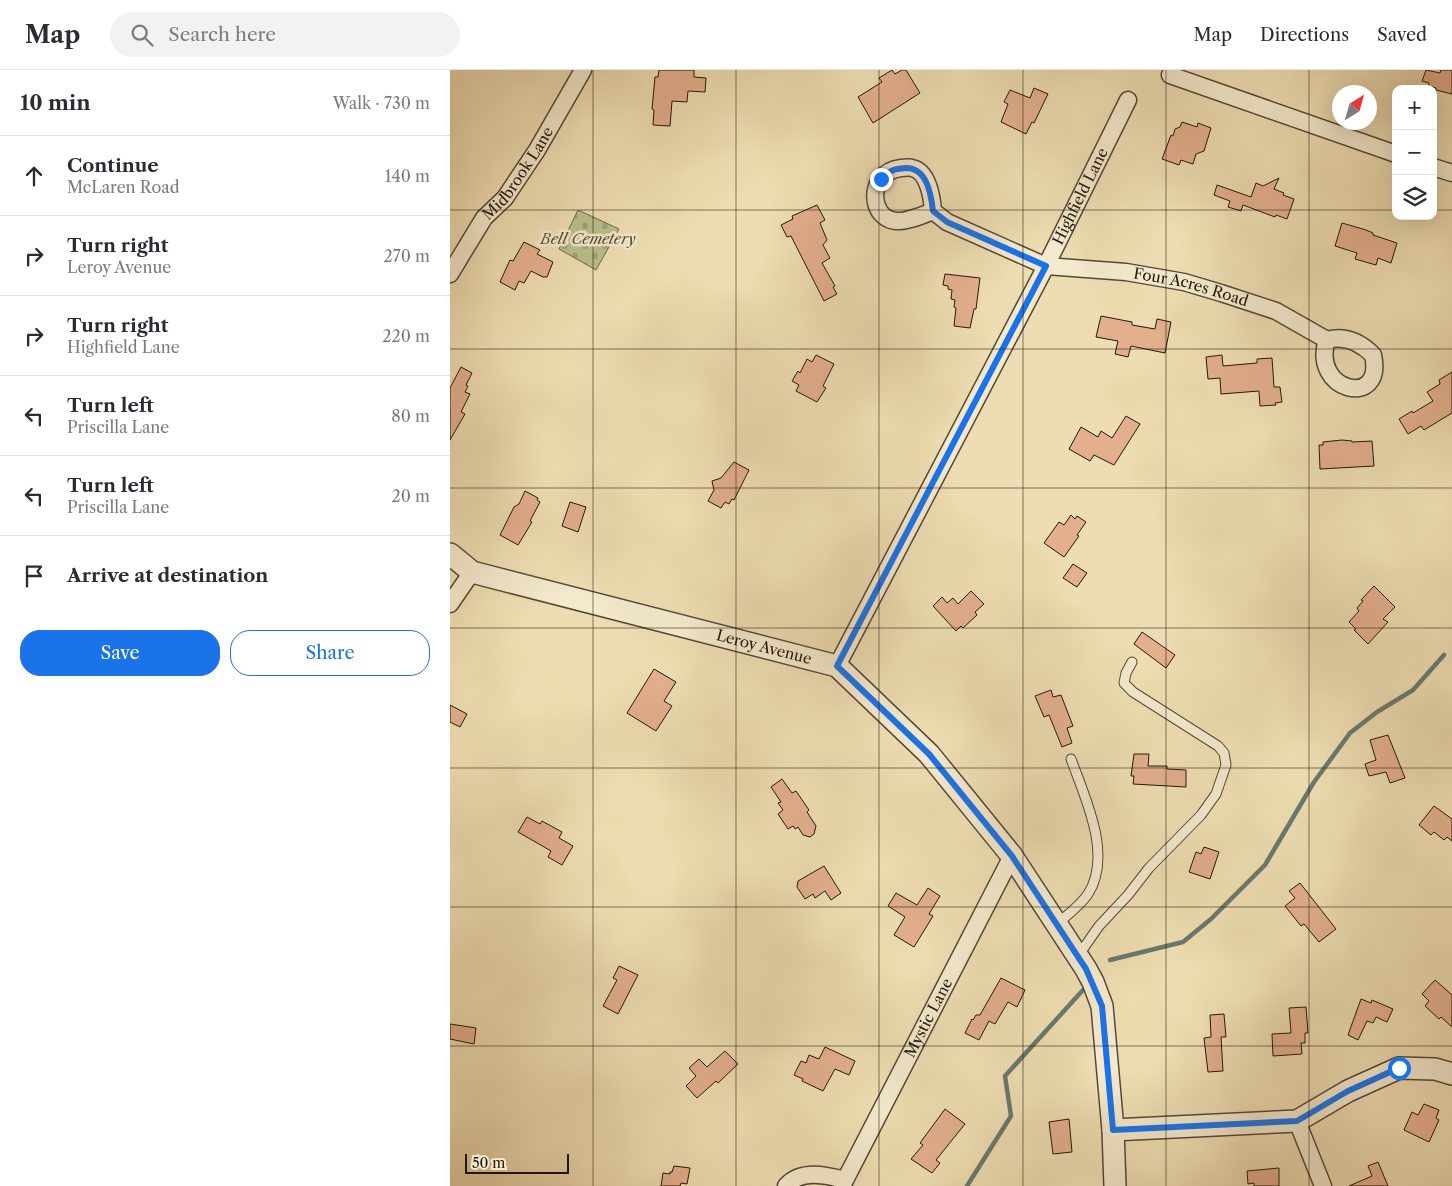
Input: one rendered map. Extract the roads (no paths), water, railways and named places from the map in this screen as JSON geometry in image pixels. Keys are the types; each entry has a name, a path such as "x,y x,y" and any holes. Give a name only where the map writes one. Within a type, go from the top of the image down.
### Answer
{"street":[{"name":"Midbrook Lane","path":"450,274 484,218 505,198 537,150 584,70"},
{"path":"1170,75 1392,153"},
{"name":"Highfield Lane","path":"837,666 1046,266 1128,100"},
{"path":"1437,168 1452,173"},
{"name":"Four Acres Road","path":"933,211 947,222 1046,266 1126,272 1184,282 1276,311 1327,340"},
{"name":"Leroy Avenue","path":"450,554 472,572 837,666 929,754 1012,856 1093,982 1102,1006 1113,1130 1114,1186"},
{"path":"450,604 472,572"},
{"name":"Mystic Lane","path":"786,1186 790,1181 818,1174 844,1183 1012,856"},
{"path":"1113,1130 1297,1121 1348,1091 1399,1068 1435,1069 1452,1074"},
{"path":"1297,1121 1323,1186"}],"lane":[{"path":"1078,956 1099,926 1155,862 1201,815 1216,794 1226,764 1224,754 1218,746 1133,692 1124,683 1126,673 1132,662"},
{"path":"1057,924 1089,893 1098,865 1094,824 1071,759"}],"waterway":[{"path":"1110,960 1183,942 1211,919 1265,865 1314,782 1350,733 1377,712 1413,690 1444,655"},
{"path":"967,1186 1011,1116 1005,1076 1083,990"}],"park label":[{"name":"Bell Cemetery","path":"588,239"}]}
